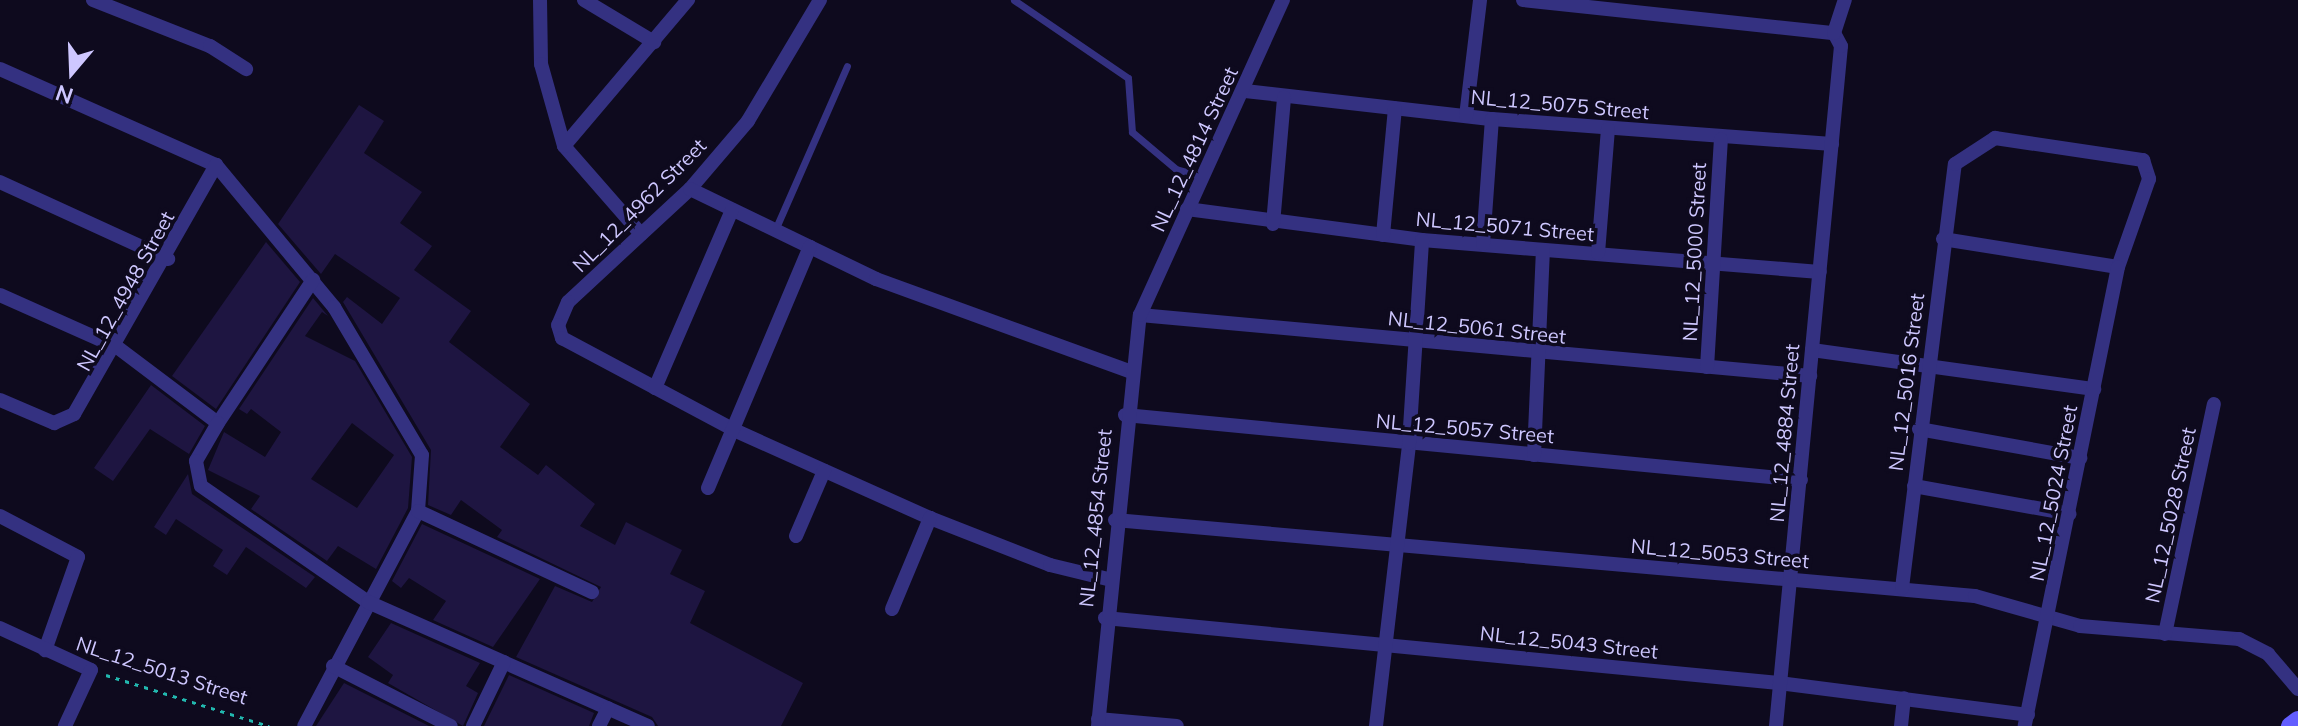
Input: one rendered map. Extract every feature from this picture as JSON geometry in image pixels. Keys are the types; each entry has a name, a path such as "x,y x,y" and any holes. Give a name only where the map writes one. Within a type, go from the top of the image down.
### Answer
{"street":[{"path":"93,0 210,46 246,69"},
{"path":"540,0 541,64 564,146 641,234"},
{"path":"584,0 654,42"},
{"path":"564,146 688,0"},
{"name":"NL_12_4962 Street","path":"655,388 567,343 560,316 690,189 748,121 820,0"},
{"name":"NL_12_4814 Street","path":"1140,315 1201,176 1245,91 1283,0"},
{"path":"1466,116 1480,0"},
{"path":"1523,0 1834,33 1845,0"},
{"name":"NL_12_4884 Street","path":"1776,726 1841,46 1834,33"},
{"path":"0,69 216,165 313,280 422,455 418,511 333,666 304,726"},
{"name":"NL_12_5075 Street","path":"1245,91 1492,119 1721,139 1832,144"},
{"path":"1273,224 1284,97"},
{"path":"1383,235 1395,109"},
{"path":"1483,244 1492,119"},
{"path":"1598,253 1608,129"},
{"name":"NL_12_5024 Street","path":"1952,180 1962,157 1995,138 2143,160 2149,179 2118,267 2027,720"},
{"name":"NL_12_5000 Street","path":"1707,367 1721,139"},
{"name":"NL_12_4948 Street","path":"0,400 54,423 74,414 168,259 216,165"},
{"name":"NL_12_5016 Street","path":"1902,588 1926,368 1952,180"},
{"path":"0,182 168,259"},
{"path":"690,189 952,310 1131,372"},
{"name":"NL_12_5071 Street","path":"1187,209 1273,224 1422,240 1820,272"},
{"path":"732,210 655,388 734,430 930,518 1050,565 1108,579"},
{"path":"1943,239 2118,267"},
{"path":"1376,726 1389,644 1409,443 1422,240"},
{"path":"708,488 810,247"},
{"path":"1534,455 1543,250"},
{"path":"313,280 196,461 201,486 368,602 648,726"},
{"path":"0,295 117,347 218,423"},
{"name":"NL_12_5061 Street","path":"1140,315 1538,354 1810,376"},
{"name":"NL_12_4854 Street","path":"1098,722 1108,579 1125,415 1140,315"},
{"path":"1812,350 2094,389"},
{"name":"NL_12_5028 Street","path":"2165,634 2214,404"},
{"name":"NL_12_5057 Street","path":"1125,415 1801,480"},
{"path":"1919,429 2080,458"},
{"path":"796,536 824,471"},
{"path":"1914,486 2069,514"},
{"path":"418,511 592,592"},
{"path":"0,516 78,557 45,650"},
{"path":"892,609 930,518"},
{"name":"NL_12_5053 Street","path":"1115,520 1975,596 2049,617 2254,644 2298,689"},
{"name":"NL_12_5043 Street","path":"1105,618 1779,683 1904,698 2027,720"},
{"name":"NL_12_5013 Street","path":"0,628 91,670"},
{"path":"473,726 504,662"},
{"path":"333,666 451,726"},
{"path":"65,726 91,670"},
{"path":"1901,726 1904,698"},
{"path":"599,726 608,708"},
{"path":"2290,726 2298,720"},
{"path":"1098,722 1177,726"}],"lane":[{"path":"1014,0 1128,78 1132,132 1176,169 1201,176"},
{"path":"775,230 847,66"}],"path":[{"name":"NL_12_5013 Street","path":"91,670 269,726"}],"building":[{"path":"359,105 384,121 364,153 422,192 400,223 432,246 414,270 471,311 449,342 530,404 500,447 538,475 546,465 595,504 580,526 615,545 626,522 682,550 670,574 705,591 690,623 803,683 781,726 658,726 652,717 516,657 555,586 592,602 601,587 497,537 502,530 461,500 451,515 428,505 431,450 343,302 347,297 382,324 400,298 335,254 321,274 278,224"},
{"path":"266,242 300,282 216,409 172,376"},
{"path":"313,298 328,316 322,312 305,336 355,361 412,457 408,508 376,569 338,546 327,561 251,509 260,496 208,470 224,432 265,457 281,432 251,409 247,414 239,409","holes":["352,423 394,455 357,508 311,479"]},
{"path":"151,385 205,426 189,454 150,429 113,481 94,468"},
{"path":"188,474 192,494 315,577 306,588 246,547 227,575 213,566 223,550 176,519 166,535 154,527"},
{"path":"422,524 540,579 493,647 433,620 446,601 409,578 401,588 392,581"},
{"path":"391,623 480,663 466,686 478,693 463,726 388,683 393,675 368,657"},
{"path":"509,675 594,713 589,726 484,726"},
{"path":"344,683 429,726 316,726"}]}
